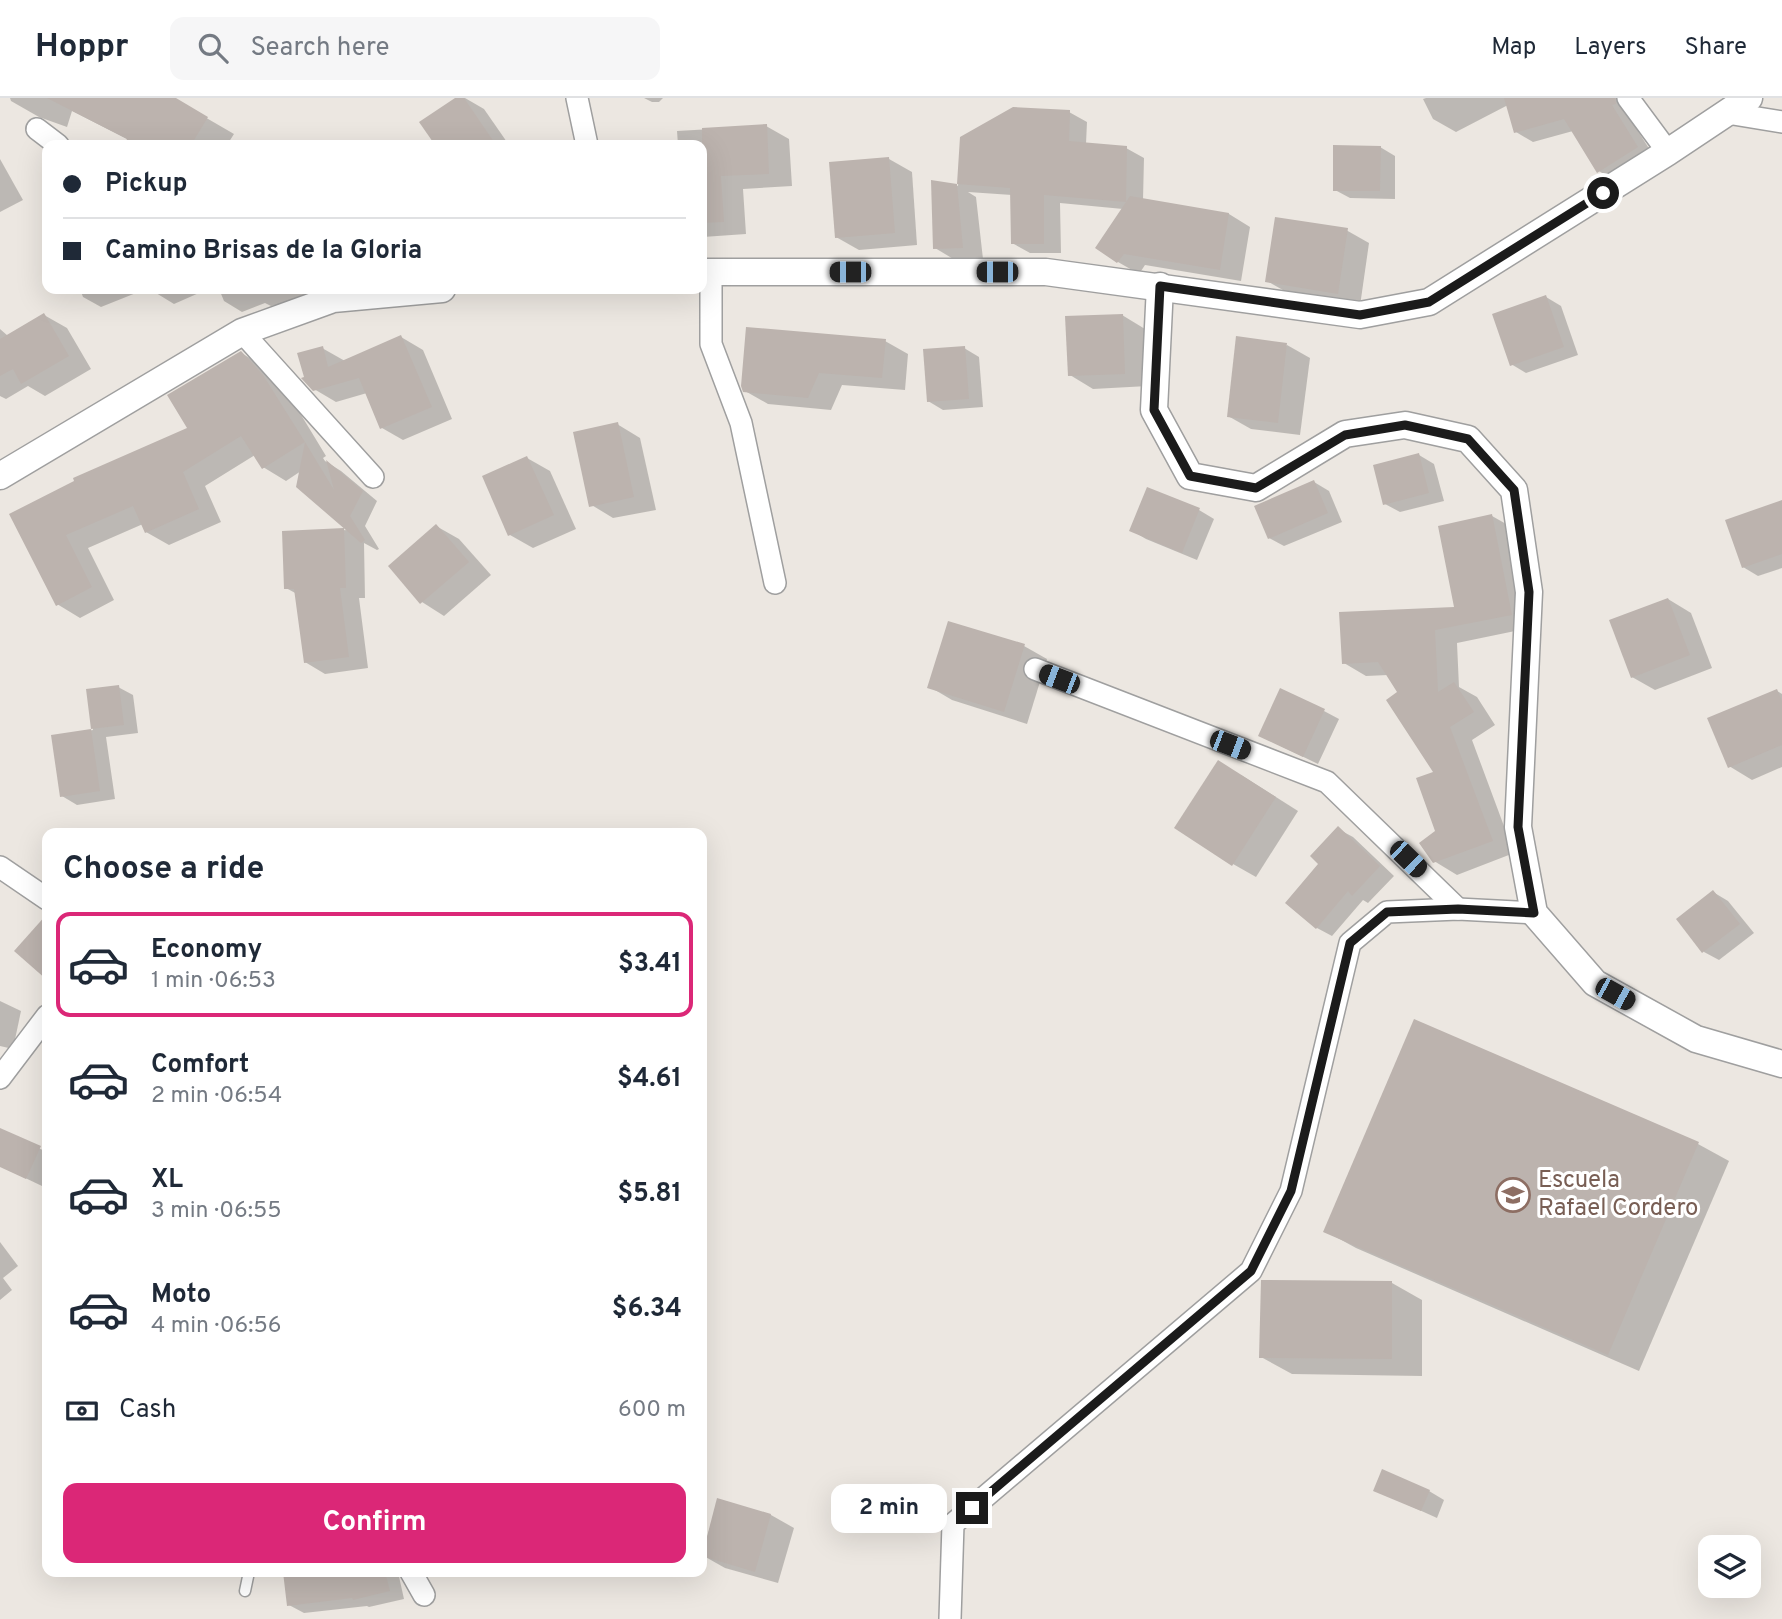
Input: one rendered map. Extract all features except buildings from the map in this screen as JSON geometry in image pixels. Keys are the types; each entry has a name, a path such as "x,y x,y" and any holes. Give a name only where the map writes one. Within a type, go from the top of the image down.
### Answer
{"street":[{"path":"577,98 586,140"},
{"path":"1628,98 1668,152"},
{"path":"707,272 1046,272 1360,315 1429,302 1749,98"},
{"path":"1727,113 1782,122"},
{"path":"37,128 52,140"},
{"path":"707,286 711,344 741,423 775,583"},
{"path":"1160,286 1154,410 1190,476 1256,488 1345,435 1405,425 1468,439 1514,490 1529,592 1518,827 1534,913 1595,983 1696,1039 1782,1064"},
{"path":"2,472 242,332 330,294"},
{"path":"242,332 373,477"},
{"path":"1035,669 1327,782 1458,909"},
{"path":"0,867 42,896"},
{"path":"950,1619 953,1524 1251,1271 1291,1191 1350,943 1387,912 1458,909 1534,913"},
{"path":"0,1078 42,1023"},
{"path":"414,1577 424,1595"}],"lane":[{"path":"246,1591 248,1577"}],"place":[{"name":"Escuela Rafael Cordero","path":"1513,1195"}],"route":[{"path":"972,1508 1251,1271 1291,1191 1350,943 1387,912 1458,909 1534,913 1518,827 1529,592 1514,490 1468,439 1405,425 1345,435 1256,488 1190,476 1154,410 1160,286 1360,315 1429,302 1603,193"}]}
